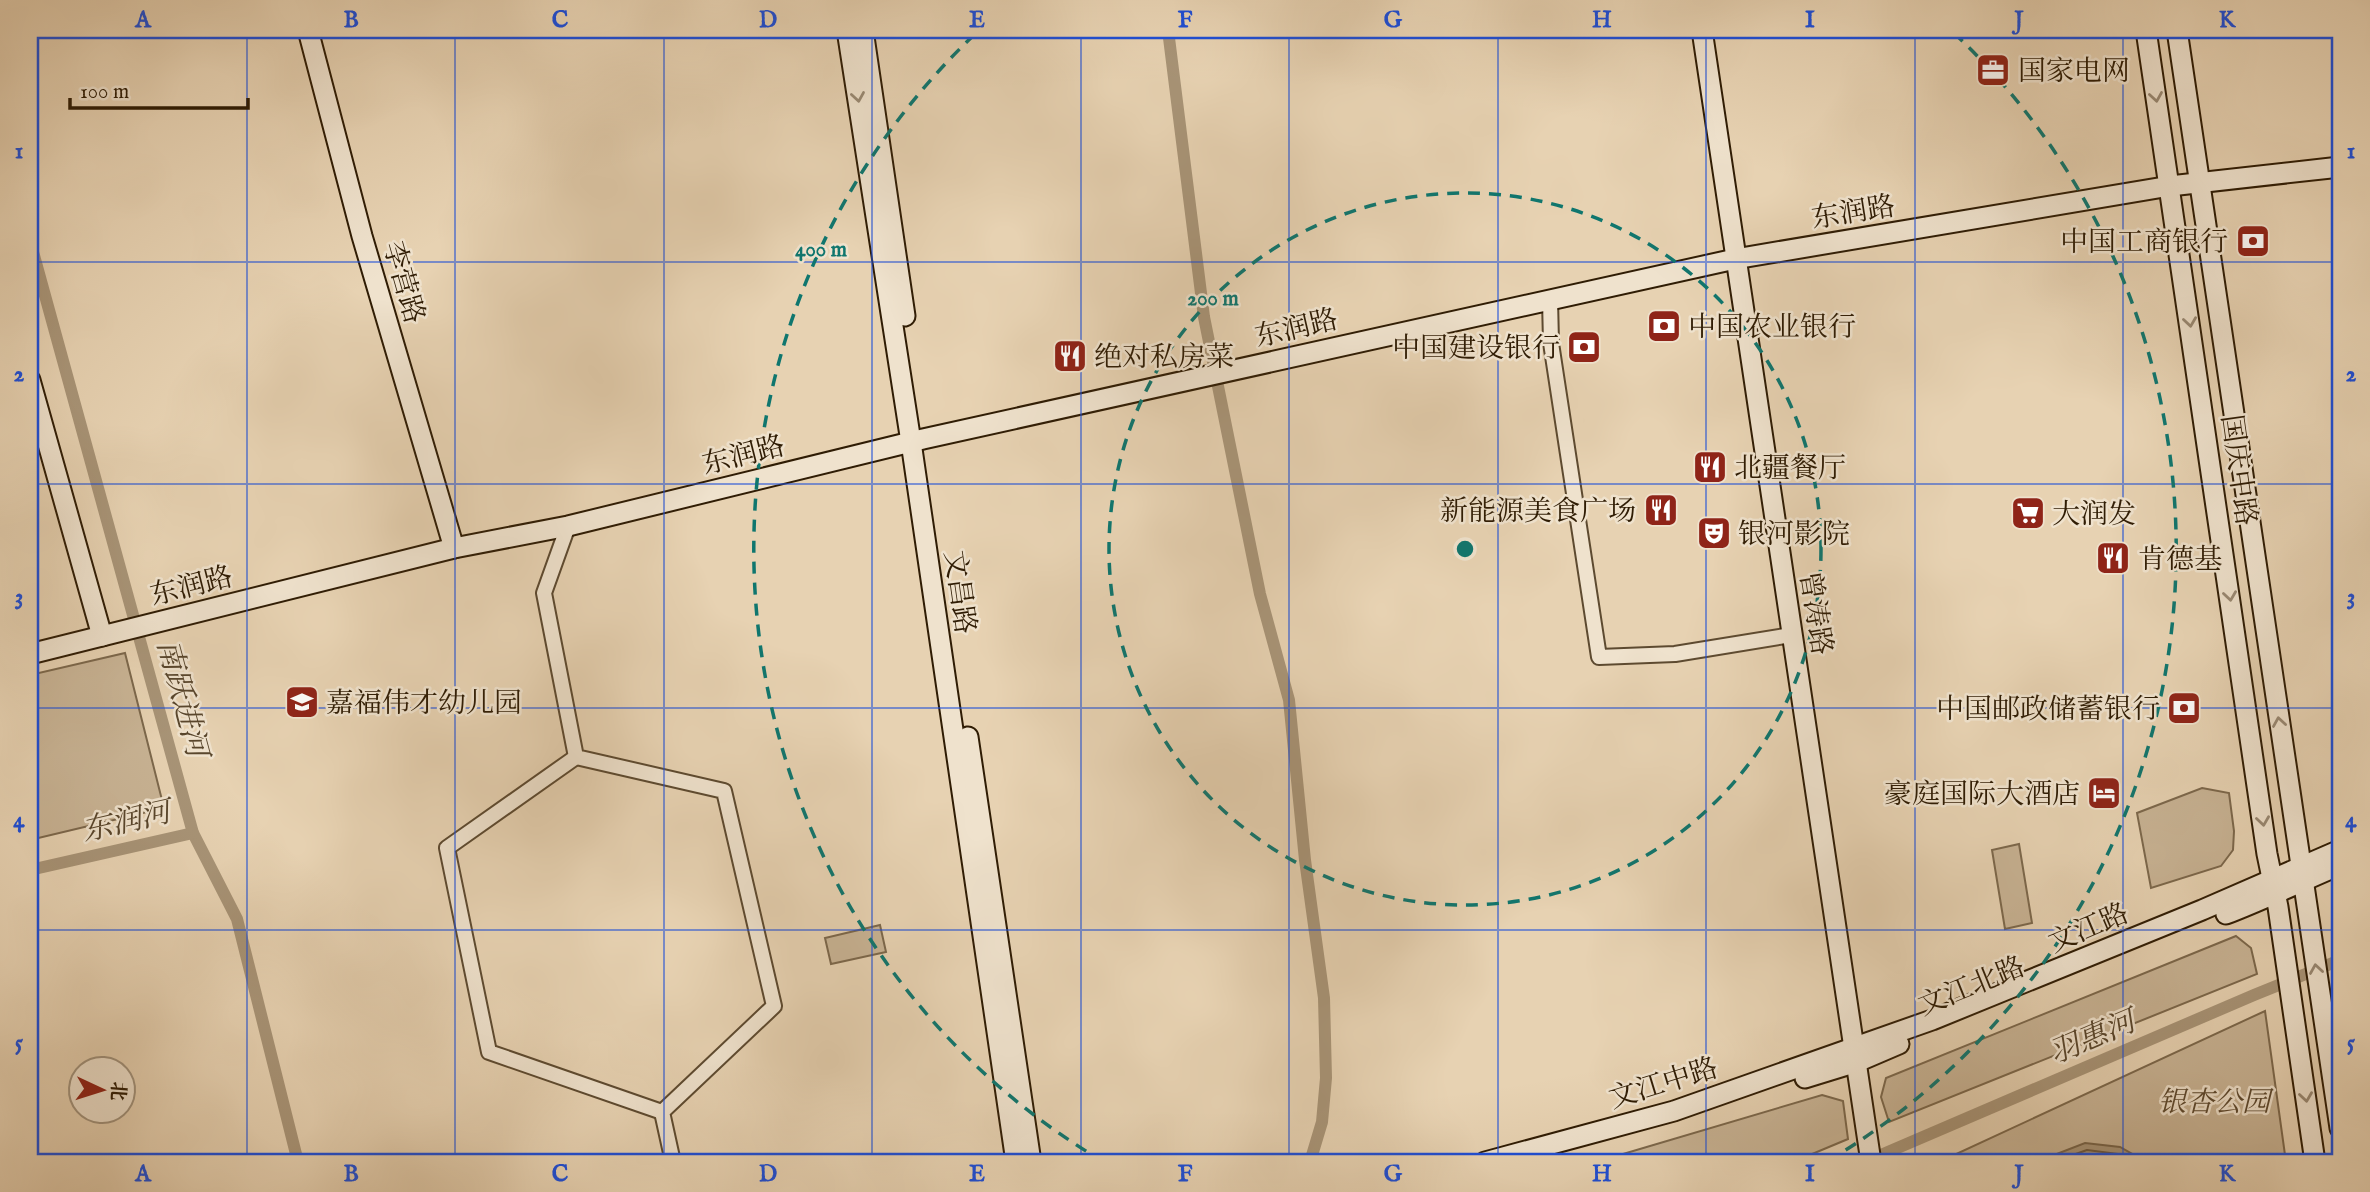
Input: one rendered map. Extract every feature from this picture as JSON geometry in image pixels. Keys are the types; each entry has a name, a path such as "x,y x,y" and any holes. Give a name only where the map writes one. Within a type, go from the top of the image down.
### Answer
{"main road":[{"name":"李营路","path":"308,30 362,236 454,548"},
{"name":"文昌路","path":"848,30 917,441 1031,1162"},
{"name":"文昌路","path":"863,30 1016,1162"},
{"name":"曾涛路","path":"1702,30 1871,1162"},
{"name":"国庆中路","path":"2146,30 2315,1162"},
{"path":"2177,30 2307,911 2333,1026 2340,1128"},
{"name":"东润路","path":"30,654 454,548 568,526 917,441 1735,259 2170,186 2340,167"},
{"path":"30,380 97,637"},
{"name":"文江路","path":"1856,1054 2020,985 2274,888 2340,850"},
{"path":"2302,874 2340,865"},
{"name":"文江中路","path":"1485,1162 1674,1111 1856,1054"},
{"name":"文江中路","path":"1523,1162 1667,1122 1856,1054"}],"street":[{"path":"1550,299 1551,343 1598,657 1675,654 1791,635"},
{"path":"568,526 544,593 576,757"},
{"path":"576,757 724,791 774,1006 662,1112 489,1052 447,848 576,757"},
{"path":"662,1112 673,1162"}],"green space":[{"path":"125,653 164,808 30,840 30,675"},
{"path":"2202,788 2229,793 2234,831 2233,850 2221,866 2151,888 2137,813"},
{"path":"2019,844 2032,923 2005,929 1992,850"},
{"path":"880,925 886,952 831,964 825,938"},
{"path":"2236,936 2251,948 2257,974 1889,1122 1881,1097 1886,1078"},
{"name":"银杏公园","path":"2265,1011 2286,1162 1939,1162"},
{"path":"1822,1095 1843,1101 1848,1139 1793,1162 1596,1162"}],"water":[{"path":"2085,1143 2120,1147 2134,1155 2136,1162 2036,1162"}],"waterway":[{"path":"1168,30 1204,317 1260,594 1289,700 1305,860 1324,998 1326,1078 1322,1122 1310,1162"},
{"name":"南跃进河","path":"30,241 193,833 237,919 298,1162"},
{"name":"东润河","path":"30,870 193,833"},
{"name":"羽惠河","path":"1867,1161 2340,960"}],"place":[{"name":"国家电网","path":"1993,70"},
{"name":"中国工商银行","path":"2253,241"},
{"name":"中国农业银行","path":"1664,326"},
{"name":"中国建设银行","path":"1584,347"},
{"name":"绝对私房菜","path":"1070,356"},
{"name":"北疆餐厅","path":"1710,467"},
{"name":"新能源美食广场","path":"1661,510"},
{"name":"大润发","path":"2028,513"},
{"name":"银河影院","path":"1714,533"},
{"name":"肯德基","path":"2113,558"},
{"name":"嘉福伟才幼儿园","path":"302,702"},
{"name":"中国邮政储蓄银行","path":"2184,708"},
{"name":"豪庭国际大酒店","path":"2104,793"}]}
